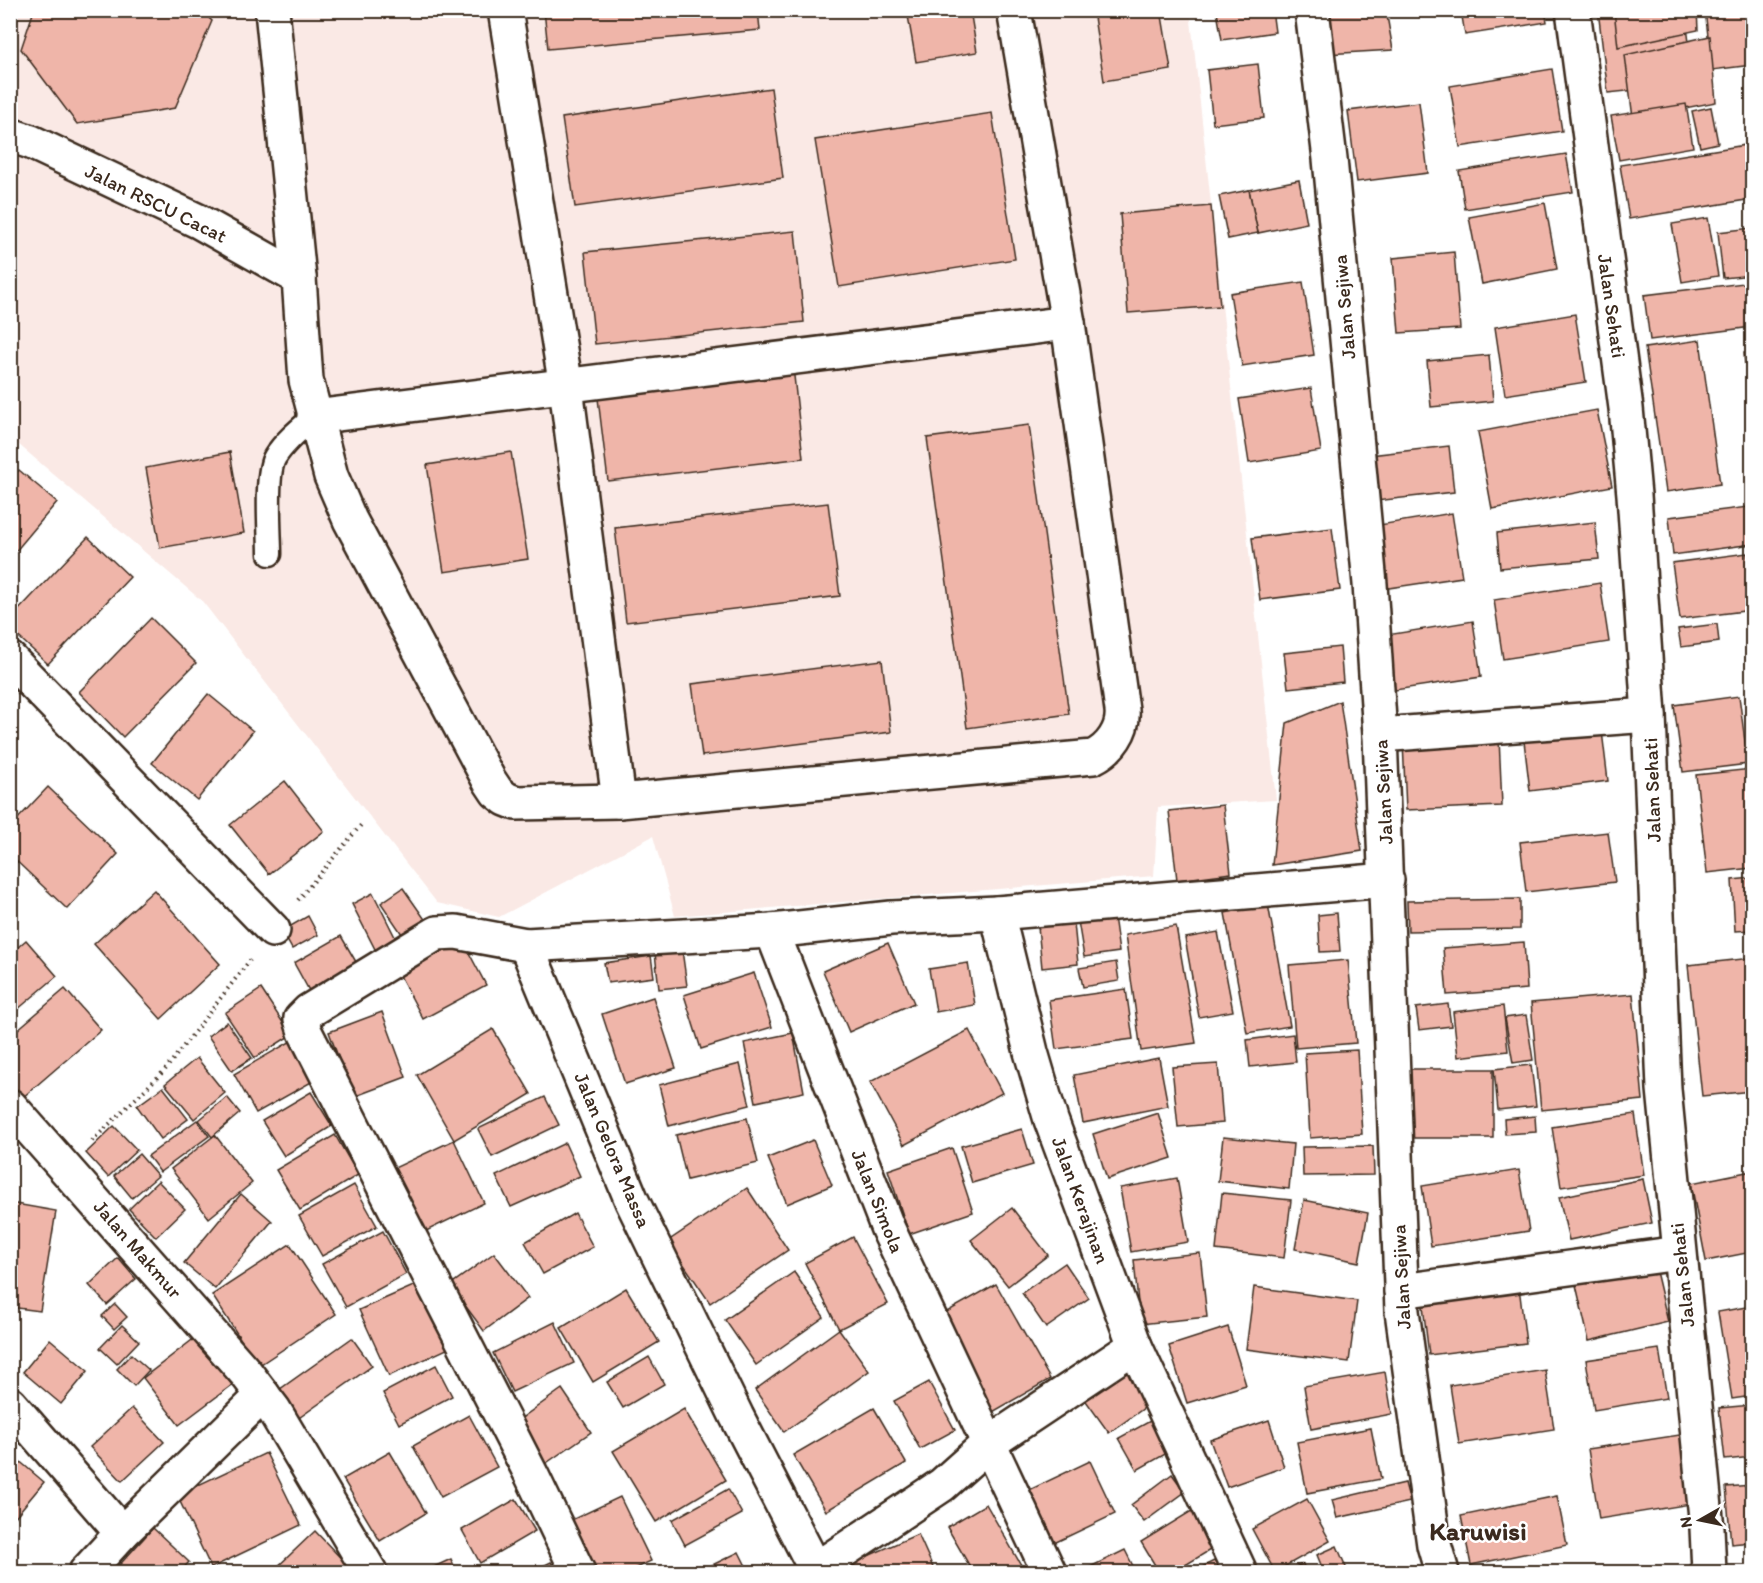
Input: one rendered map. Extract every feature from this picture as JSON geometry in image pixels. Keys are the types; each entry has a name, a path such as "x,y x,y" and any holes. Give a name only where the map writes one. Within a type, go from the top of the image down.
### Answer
{"street":[{"path":"272,10 299,278 306,380 331,476 350,520 497,792 506,799 523,804 619,801 1093,758 1104,752 1112,743 1123,720 1122,710 1068,322 1014,10"},
{"path":"505,10 566,387 619,801"},
{"name":"Jalan Sejiwa","path":"1312,10 1332,182 1370,584 1387,880 1401,1291 1405,1346 1432,1533 1442,1572"},
{"name":"Jalan Sehati","path":"1573,10 1626,408 1634,495 1649,715 1664,1089 1707,1528 1709,1572"},
{"name":"Jalan RSCU Cacat","path":"10,135 31,142 198,221 299,278"},
{"path":"314,417 1068,322"},
{"path":"10,659 273,930"},
{"path":"1380,735 1649,715"},
{"path":"578,1572 532,1476 305,1032 301,1019 309,1011 437,933 456,932 526,945 772,931 891,918 997,913 1387,880"},
{"name":"Jalan Kerajinan","path":"997,913 1040,1084 1135,1346 1240,1572"},
{"name":"Jalan Simola","path":"772,931 888,1229 1048,1572"},
{"name":"Jalan Gelora Massa","path":"526,945 632,1201 737,1417 817,1571"},
{"name":"Jalan Makmur","path":"10,1106 160,1273 263,1395 370,1572"},
{"path":"1401,1291 1679,1253"},
{"path":"817,1571 942,1485 988,1444 1135,1346"},
{"path":"86,1572 122,1533 263,1395"},
{"path":"10,1404 122,1533"}],"lane":[{"path":"270,554 270,474 274,458 314,417"}],"path":[{"path":"66,1167 165,1070 273,930 361,825"}],"shaded area":[{"path":"11,11 1190,11 1276,800 1158,807 1154,876 675,916 653,836 499,917 437,903 202,601 11,438"}],"building":[{"path":"34,10 201,10 212,21 175,108 77,124 21,49"},
{"path":"544,10 758,10 760,30 548,49"},
{"path":"907,10 970,10 977,52 916,62"},
{"path":"1138,10 1161,10 1171,70 1104,81 1094,17"},
{"path":"1272,10 1275,32 1222,40 1217,12"},
{"path":"1324,10 1386,10 1393,50 1326,54"},
{"path":"1461,10 1545,10 1547,22 1465,35"},
{"path":"1598,10 1685,10 1694,84 1608,93"},
{"path":"1614,10 1697,10 1698,30 1618,47"},
{"path":"1705,10 1752,10 1752,65 1712,70"},
{"path":"1710,36 1716,102 1633,118 1625,55"},
{"path":"1258,64 1264,118 1213,124 1207,70"},
{"path":"1552,69 1562,131 1460,147 1450,86"},
{"path":"771,88 783,178 575,207 562,118"},
{"path":"1419,102 1428,173 1357,182 1348,111"},
{"path":"1686,104 1693,147 1619,160 1611,116"},
{"path":"1711,107 1718,143 1700,147 1692,111"},
{"path":"992,113 1015,259 839,287 815,140"},
{"path":"1752,144 1752,199 1629,219 1620,165"},
{"path":"1566,154 1573,192 1465,209 1459,171"},
{"path":"1299,180 1307,223 1258,233 1249,190"},
{"path":"1249,190 1258,233 1228,239 1219,196"},
{"path":"1545,203 1557,269 1482,284 1469,217"},
{"path":"1211,206 1220,306 1128,313 1120,214"},
{"path":"1708,218 1718,276 1682,282 1672,224"},
{"path":"1752,228 1752,275 1723,278 1718,232"},
{"path":"795,231 804,322 595,344 585,252"},
{"path":"1454,252 1460,329 1399,333 1393,258"},
{"path":"1303,282 1314,355 1242,366 1230,293"},
{"path":"1752,282 1752,327 1650,340 1644,295"},
{"path":"1575,314 1586,382 1505,395 1495,327"},
{"path":"1700,340 1720,484 1666,492 1645,348"},
{"path":"1744,353 1752,353 1752,409 1749,409"},
{"path":"1489,355 1493,401 1431,407 1427,361"},
{"path":"793,367 803,458 608,481 597,390"},
{"path":"1311,388 1321,451 1249,463 1239,399"},
{"path":"1597,410 1612,486 1492,509 1478,432"},
{"path":"1029,425 1069,714 967,728 927,438"},
{"path":"1449,446 1454,492 1376,501 1370,455"},
{"path":"230,452 244,533 160,548 146,468"},
{"path":"511,452 528,559 444,572 427,465"},
{"path":"19,470 57,502 10,558 10,480"},
{"path":"828,503 840,596 626,622 615,528"},
{"path":"1748,507 1752,544 1673,555 1669,517"},
{"path":"1452,513 1462,577 1383,589 1373,526"},
{"path":"1595,522 1599,559 1500,568 1497,533"},
{"path":"1332,528 1340,590 1260,600 1252,538"},
{"path":"88,537 130,577 48,664 10,629 10,619"},
{"path":"1747,553 1752,610 1680,619 1672,563"},
{"path":"1600,583 1609,642 1503,659 1494,600"},
{"path":"151,618 196,663 123,737 79,692"},
{"path":"1473,621 1481,677 1395,690 1387,635"},
{"path":"1717,624 1719,642 1681,647 1678,629"},
{"path":"1340,647 1343,682 1288,688 1284,653"},
{"path":"882,660 891,732 702,756 692,684"},
{"path":"208,694 253,731 197,800 152,763"},
{"path":"1739,696 1748,764 1683,772 1674,705"},
{"path":"1340,701 1362,851 1272,865 1287,723"},
{"path":"1601,723 1608,781 1530,791 1523,733"},
{"path":"1499,738 1502,806 1406,810 1403,741"},
{"path":"1752,769 1752,868 1707,873 1696,775"},
{"path":"285,781 324,831 269,874 230,825"},
{"path":"48,787 118,854 67,909 10,855 10,827"},
{"path":"1223,805 1231,873 1177,880 1169,811"},
{"path":"1608,832 1615,882 1526,892 1520,842"},
{"path":"1752,878 1752,930 1735,931 1732,880"},
{"path":"403,888 431,928 408,943 381,903"},
{"path":"154,890 220,964 161,1019 94,944"},
{"path":"373,893 398,943 377,953 352,904"},
{"path":"1520,899 1520,929 1408,931 1407,901"},
{"path":"1268,904 1290,1026 1247,1033 1225,913"},
{"path":"1337,913 1340,951 1320,952 1318,915"},
{"path":"308,916 318,935 292,949 282,931"},
{"path":"1114,916 1119,952 1084,957 1078,921"},
{"path":"1074,923 1078,964 1042,968 1038,927"},
{"path":"1176,926 1196,1043 1141,1051 1125,935"},
{"path":"1218,932 1233,1011 1199,1017 1185,938"},
{"path":"341,936 359,967 311,994 294,963"},
{"path":"460,936 486,985 423,1019 397,970"},
{"path":"26,940 57,976 10,1016 10,954"},
{"path":"1524,942 1527,989 1447,995 1443,948"},
{"path":"888,943 914,1003 849,1032 823,971"},
{"path":"682,950 687,986 659,989 655,953"},
{"path":"651,956 654,977 608,983 604,963"},
{"path":"1752,958 1752,1091 1702,1096 1688,965"},
{"path":"1348,960 1356,1043 1296,1048 1289,965"},
{"path":"1116,962 1119,981 1083,987 1079,968"},
{"path":"968,963 975,1005 936,1012 929,969"},
{"path":"754,973 772,1027 701,1049 684,995"},
{"path":"65,989 101,1030 22,1098 10,1085 10,1036"},
{"path":"261,989 291,1035 255,1058 225,1013"},
{"path":"1126,989 1133,1039 1056,1049 1049,1000"},
{"path":"1633,994 1643,1100 1541,1110 1531,1003"},
{"path":"653,997 676,1068 625,1084 602,1014"},
{"path":"1448,1004 1451,1026 1419,1030 1416,1008"},
{"path":"1503,1006 1508,1051 1458,1057 1453,1012"},
{"path":"382,1012 406,1077 353,1097 329,1032"},
{"path":"1526,1015 1533,1060 1513,1063 1505,1018"},
{"path":"227,1022 252,1058 232,1071 208,1036"},
{"path":"493,1029 531,1094 454,1140 417,1075"},
{"path":"969,1030 1002,1093 904,1145 870,1082"},
{"path":"793,1033 804,1092 756,1102 744,1043"},
{"path":"1293,1034 1296,1062 1250,1067 1247,1040"},
{"path":"293,1040 315,1080 256,1113 234,1074"},
{"path":"1357,1050 1362,1134 1310,1138 1305,1053"},
{"path":"197,1058 225,1093 194,1119 165,1084"},
{"path":"1159,1058 1168,1106 1083,1123 1074,1075"},
{"path":"740,1064 750,1105 669,1126 659,1085"},
{"path":"1218,1064 1223,1123 1178,1127 1172,1067"},
{"path":"1531,1065 1536,1106 1498,1110 1494,1069"},
{"path":"1398,1069 1493,1069 1493,1138 1398,1138"},
{"path":"163,1087 188,1119 161,1139 137,1106"},
{"path":"311,1092 332,1126 284,1156 262,1121"},
{"path":"227,1097 240,1113 212,1137 199,1120"},
{"path":"545,1097 559,1125 492,1157 478,1129"},
{"path":"1158,1113 1172,1158 1107,1179 1093,1134"},
{"path":"1635,1114 1644,1175 1561,1187 1552,1127"},
{"path":"1535,1116 1536,1132 1505,1134 1504,1119"},
{"path":"747,1118 758,1163 687,1180 676,1135"},
{"path":"197,1120 209,1136 160,1172 148,1156"},
{"path":"114,1126 137,1150 108,1177 86,1153"},
{"path":"1022,1129 1033,1165 972,1183 961,1146"},
{"path":"215,1135 252,1183 209,1218 171,1169"},
{"path":"335,1135 358,1175 300,1210 276,1170"},
{"path":"1223,1137 1293,1144 1289,1189 1218,1181"},
{"path":"454,1140 484,1203 420,1234 390,1170"},
{"path":"813,1140 832,1185 787,1204 768,1158"},
{"path":"565,1143 580,1176 511,1207 496,1176"},
{"path":"1373,1146 1374,1175 1303,1176 1302,1147"},
{"path":"952,1148 973,1212 909,1234 888,1170"},
{"path":"139,1154 158,1176 132,1198 114,1176"},
{"path":"1519,1170 1529,1231 1431,1246 1422,1186"},
{"path":"1752,1171 1752,1252 1706,1261 1691,1183"},
{"path":"1177,1178 1188,1242 1131,1252 1120,1188"},
{"path":"1643,1179 1652,1223 1569,1240 1559,1197"},
{"path":"158,1181 185,1209 156,1237 129,1209"},
{"path":"354,1185 377,1226 322,1256 299,1216"},
{"path":"747,1188 788,1250 710,1303 668,1241"},
{"path":"1222,1193 1291,1200 1284,1258 1216,1250"},
{"path":"241,1194 272,1221 215,1289 184,1263"},
{"path":"1304,1200 1368,1213 1359,1262 1295,1249"},
{"path":"10,1203 56,1211 40,1311 10,1307"},
{"path":"1012,1208 1048,1255 1008,1286 971,1240"},
{"path":"575,1213 593,1247 543,1274 525,1242"},
{"path":"383,1231 406,1274 346,1307 322,1264"},
{"path":"853,1237 888,1304 839,1329 805,1263"},
{"path":"290,1244 336,1314 258,1366 212,1295"},
{"path":"494,1253 528,1298 484,1331 450,1285"},
{"path":"1200,1253 1207,1317 1140,1324 1134,1260"},
{"path":"118,1258 136,1279 107,1305 89,1285"},
{"path":"1065,1263 1089,1298 1046,1328 1022,1293"},
{"path":"1655,1267 1668,1322 1589,1341 1576,1285"},
{"path":"794,1272 824,1317 756,1365 725,1320"},
{"path":"418,1284 447,1349 389,1376 359,1310"},
{"path":"996,1284 1050,1379 991,1413 936,1318"},
{"path":"1254,1287 1357,1301 1349,1362 1246,1349"},
{"path":"1519,1287 1526,1343 1429,1355 1422,1298"},
{"path":"626,1288 659,1342 593,1382 561,1328"},
{"path":"115,1304 127,1317 114,1329 102,1316"},
{"path":"1752,1306 1752,1396 1732,1399 1718,1312"},
{"path":"555,1322 574,1363 512,1392 493,1353"},
{"path":"122,1325 139,1341 117,1364 100,1348"},
{"path":"1228,1327 1246,1385 1187,1403 1169,1346"},
{"path":"839,1329 869,1371 784,1432 755,1390"},
{"path":"196,1337 232,1385 179,1425 143,1378"},
{"path":"352,1338 372,1366 296,1420 276,1392"},
{"path":"50,1339 88,1371 61,1404 23,1372"},
{"path":"1659,1349 1667,1398 1594,1410 1586,1360"},
{"path":"131,1354 149,1370 134,1386 117,1369"},
{"path":"649,1357 664,1384 623,1408 607,1382"},
{"path":"1122,1363 1151,1403 1109,1433 1081,1394"},
{"path":"436,1365 452,1396 399,1424 383,1393"},
{"path":"1545,1370 1554,1429 1459,1444 1450,1385"},
{"path":"1385,1372 1392,1414 1311,1429 1304,1386"},
{"path":"929,1382 955,1430 920,1449 894,1401"},
{"path":"562,1389 591,1432 545,1464 516,1422"},
{"path":"1752,1405 1752,1457 1725,1460 1719,1408"},
{"path":"132,1408 164,1442 122,1481 90,1447"},
{"path":"874,1408 906,1463 826,1511 793,1455"},
{"path":"684,1409 726,1480 656,1522 613,1451"},
{"path":"469,1415 497,1467 441,1497 413,1446"},
{"path":"1152,1420 1169,1452 1137,1470 1119,1438"},
{"path":"1269,1420 1284,1467 1227,1487 1210,1440"},
{"path":"1371,1428 1381,1479 1307,1493 1297,1442"},
{"path":"1686,1434 1697,1503 1599,1519 1588,1449"},
{"path":"390,1452 426,1513 380,1541 343,1479"},
{"path":"10,1453 44,1482 10,1523"},
{"path":"266,1453 301,1525 211,1568 177,1495"},
{"path":"1090,1461 1115,1514 1052,1544 1027,1491"},
{"path":"1172,1474 1185,1492 1144,1522 1131,1505"},
{"path":"1405,1483 1410,1502 1337,1518 1332,1500"},
{"path":"1752,1485 1752,1542 1731,1544 1726,1487"},
{"path":"728,1489 742,1514 685,1545 672,1520"},
{"path":"1557,1496 1567,1545 1471,1565 1461,1516"},
{"path":"620,1497 651,1561 627,1572 588,1572 565,1523"},
{"path":"516,1499 535,1531 480,1563 462,1530"},
{"path":"1307,1499 1330,1541 1275,1572 1252,1529"},
{"path":"986,1504 1021,1565 1009,1572 973,1572 947,1527"},
{"path":"1198,1507 1220,1544 1174,1572 1159,1572 1141,1542"},
{"path":"153,1528 189,1562 180,1572 113,1572"},
{"path":"315,1531 354,1572 272,1572"},
{"path":"918,1534 935,1572 848,1572 845,1566"},
{"path":"1337,1546 1348,1572 1324,1572 1317,1555"},
{"path":"1125,1550 1136,1572 1080,1572"},
{"path":"739,1552 749,1572 698,1572"},
{"path":"1224,1556 1232,1572 1192,1572"},
{"path":"451,1559 457,1572 423,1572"},
{"path":"551,1562 557,1572 531,1572"},
{"path":"1303,1564 1306,1572 1283,1572"}],"district":[{"name":"Karuwisi","path":"1478,1531"}]}
